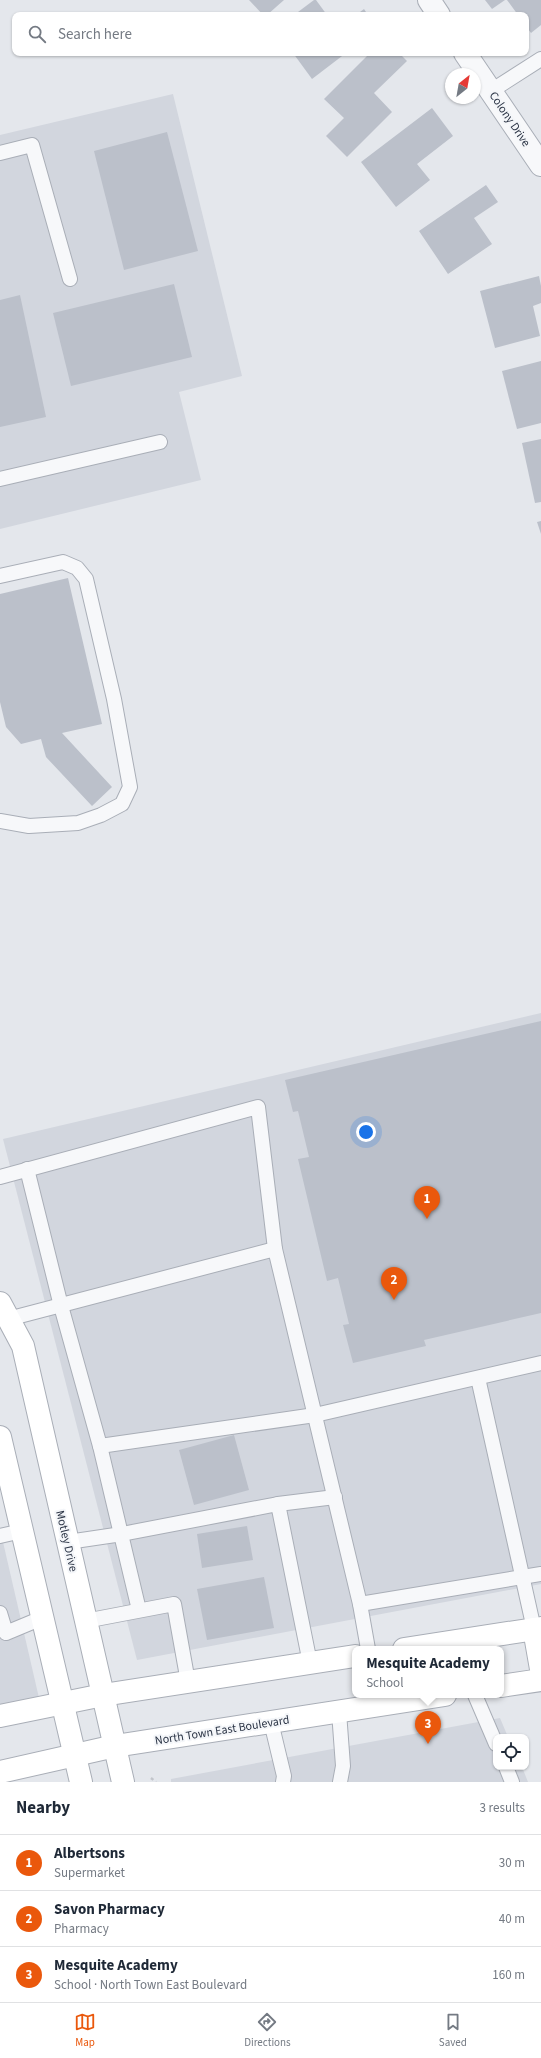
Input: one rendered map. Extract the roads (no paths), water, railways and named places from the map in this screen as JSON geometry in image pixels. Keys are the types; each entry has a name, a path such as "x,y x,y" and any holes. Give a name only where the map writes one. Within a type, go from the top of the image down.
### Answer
{"main road":[{"name":"Motley Drive","path":"4,1311 23,1346 123,1782"},
{"path":"0,1437 4,1474 22,1531 81,1782"},
{"path":"424,1646 538,1629 541,1669"},
{"path":"0,1713 62,1704 103,1695 352,1656"},
{"path":"504,1686 541,1680"},
{"name":"North Town East Boulevard","path":"0,1772 115,1746 426,1698"}],"street":[{"path":"429,0 437,12"},
{"name":"Colony Drive","path":"467,56 541,165"}],"lane":[{"path":"491,91 541,59"},
{"path":"0,153 32,145 70,279"},
{"path":"0,479 160,442"},
{"path":"0,576 63,562 78,568 86,579 114,699 130,787 122,804 101,815 78,823 29,826 0,822"},
{"path":"0,1177 258,1107 275,1249 360,1604 367,1646"},
{"path":"27,1169 61,1306 100,1446 139,1610"},
{"path":"4,1311 61,1306 275,1249"},
{"path":"100,1446 315,1415 541,1363"},
{"path":"478,1378 523,1578 538,1629"},
{"path":"68,1542 122,1534 278,1504 335,1497"},
{"path":"278,1504 310,1663"},
{"path":"0,1536 22,1531"},
{"path":"360,1604 541,1574"},
{"path":"85,1621 174,1604 188,1682"},
{"path":"0,1613 3,1636 42,1618"},
{"path":"476,1698 493,1737"},
{"path":"340,1712 343,1766 340,1782"},
{"path":"271,1722 284,1776 283,1782"},
{"path":"507,1770 512,1782"}],"place":[{"name":"Albertsons","path":"427,1219"},
{"name":"Savon Pharmacy","path":"394,1300"},
{"name":"Mesquite Academy","path":"428,1744"}]}
